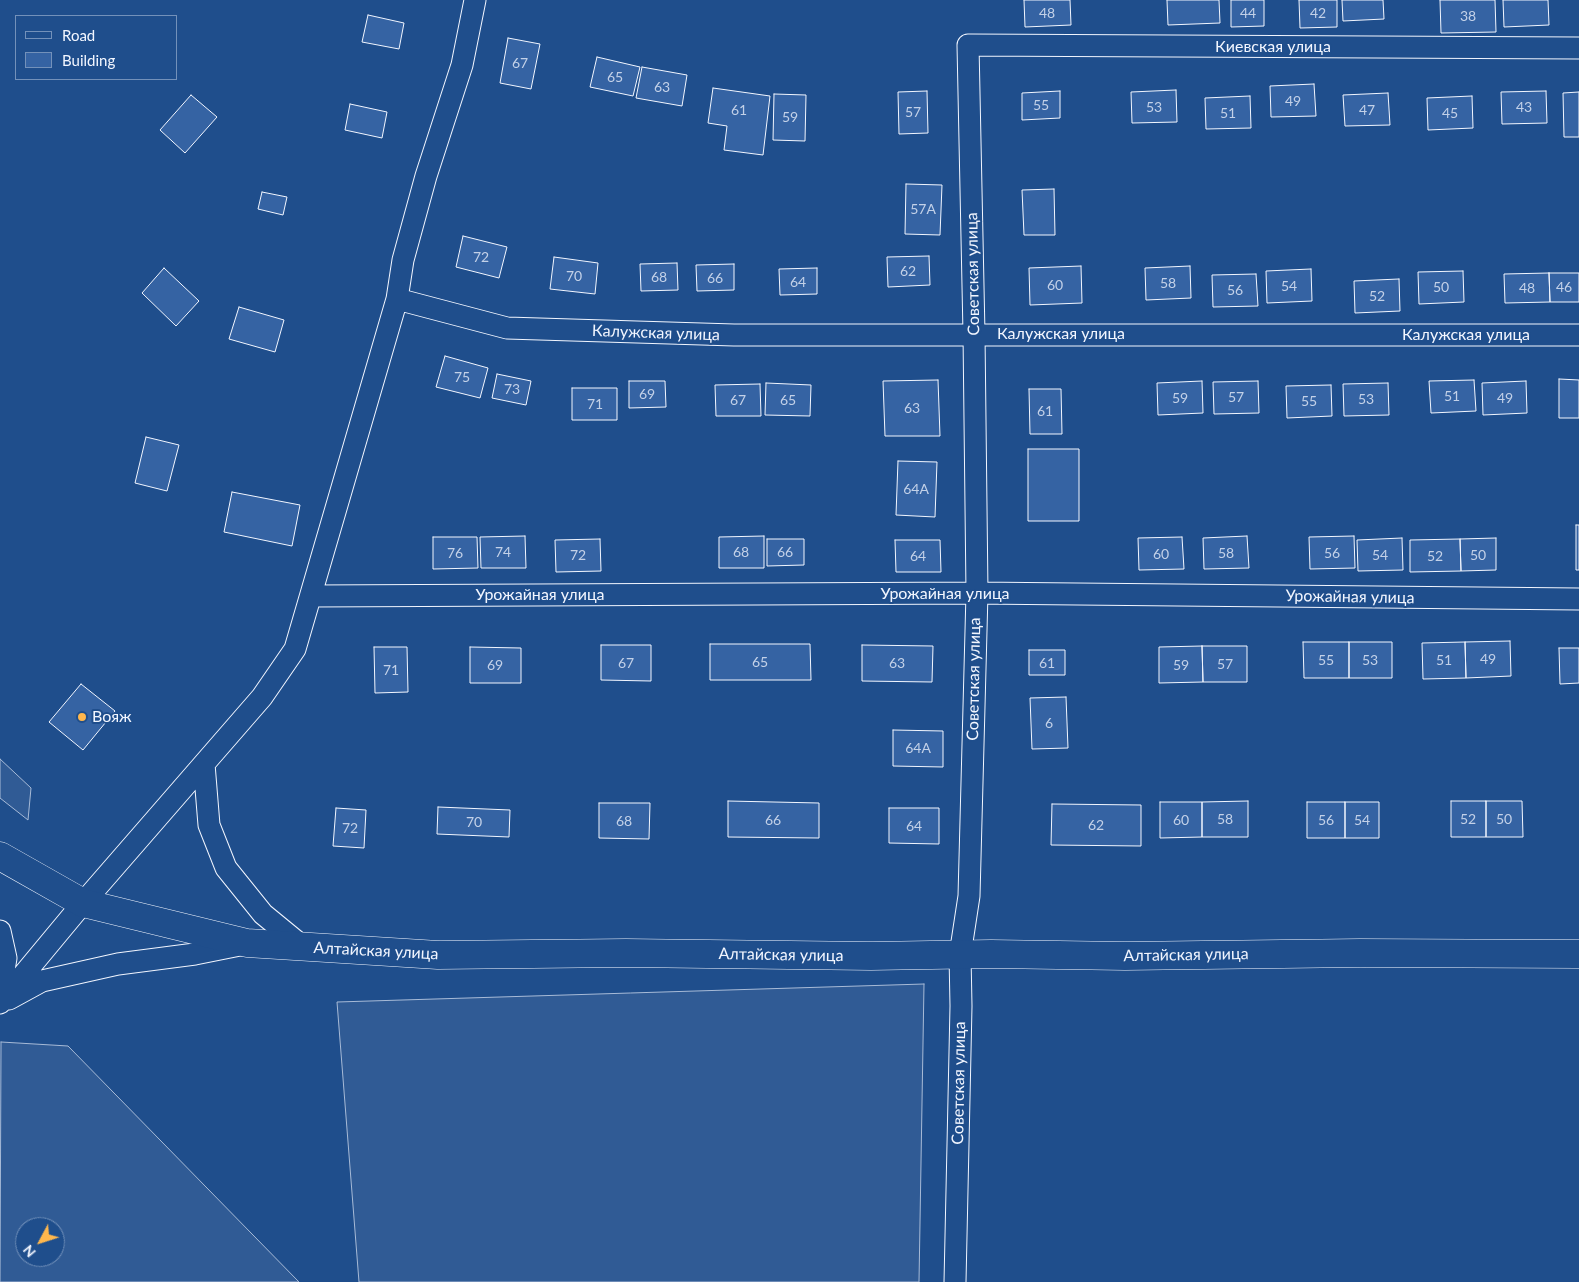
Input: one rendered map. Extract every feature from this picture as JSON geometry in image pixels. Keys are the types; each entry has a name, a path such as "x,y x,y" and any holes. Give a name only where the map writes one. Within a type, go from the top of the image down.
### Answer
{"main road":[{"name":"Алтайская улица","path":"0,856 83,903 246,944 438,955 626,953 871,956 1125,956 1360,953 1579,954"}],"street":[{"path":"0,1004 83,903 262,697 295,649 397,299 403,260 426,176 462,65 475,0"},
{"name":"Киевская улица","path":"968,45 1579,48"},
{"name":"Советская улица","path":"955,1282 961,1006 960,955 969,896 976,593 974,334 968,45"},
{"name":"Калужская улица","path":"397,299 507,328 734,335 1579,335"},
{"name":"Урожайная улица","path":"311,596 976,593 1579,599"},
{"path":"204,764 209,826 226,868 263,914 302,946"},
{"path":"0,931 6,958 0,994"},
{"path":"0,1004 42,981 118,964 196,954 246,944"}],"shaded area":[{"path":"0,759 31,788 28,820 0,798"},
{"path":"924,984 919,1282 359,1282 337,1002"},
{"path":"1,1042 68,1046 299,1282 0,1282"}],"building":[{"path":"1024,0 1070,0 1071,25 1025,27"},
{"path":"1167,0 1219,0 1220,23 1168,25"},
{"path":"1231,0 1264,0 1264,26 1231,27"},
{"path":"1299,0 1337,0 1337,27 1300,28"},
{"path":"1342,0 1383,0 1384,19 1343,21"},
{"path":"1440,0 1495,0 1496,32 1441,33"},
{"path":"1503,0 1548,0 1549,25 1504,27"},
{"path":"368,15 404,23 399,49 362,42"},
{"path":"508,38 540,44 531,89 500,83"},
{"path":"597,57 640,67 633,96 590,87"},
{"path":"642,67 687,75 682,106 636,98"},
{"path":"1314,84 1316,116 1271,117 1270,86"},
{"path":"713,88 770,96 763,155 724,150 727,126 708,123"},
{"path":"1176,90 1177,122 1132,123 1131,92"},
{"path":"927,91 928,133 899,134 898,92"},
{"path":"1060,91 1060,118 1022,120 1022,93"},
{"path":"1546,91 1547,123 1502,124 1501,92"},
{"path":"1579,92 1579,137 1564,137 1563,93"},
{"path":"1388,93 1390,125 1345,126 1343,95"},
{"path":"774,94 806,95 805,141 773,140"},
{"path":"191,95 217,117 185,153 160,130"},
{"path":"1250,96 1251,128 1206,129 1205,98"},
{"path":"1472,96 1473,128 1428,130 1427,98"},
{"path":"350,104 387,112 382,138 345,130"},
{"path":"906,184 942,185 940,235 905,234"},
{"path":"1054,189 1055,235 1024,235 1022,190"},
{"path":"262,192 287,197 283,215 258,209"},
{"path":"463,236 507,247 499,278 456,267"},
{"path":"929,256 930,285 888,287 887,257"},
{"path":"554,257 598,263 595,294 550,289"},
{"path":"677,263 678,290 641,291 640,264"},
{"path":"734,264 734,290 697,291 696,265"},
{"path":"1081,266 1082,303 1030,305 1029,268"},
{"path":"1190,266 1191,298 1146,300 1145,268"},
{"path":"164,268 199,301 176,326 142,293"},
{"path":"817,268 817,294 780,295 779,269"},
{"path":"1311,269 1312,301 1267,303 1266,271"},
{"path":"1463,271 1464,302 1419,304 1418,272"},
{"path":"1549,273 1579,273 1579,302 1550,302"},
{"path":"1549,273 1550,302 1505,303 1504,274"},
{"path":"1256,274 1258,306 1213,307 1212,275"},
{"path":"1399,279 1400,311 1355,313 1354,281"},
{"path":"239,307 284,320 275,352 229,339"},
{"path":"445,356 488,368 480,398 436,387"},
{"path":"497,374 531,381 526,405 492,398"},
{"path":"1559,379 1579,380 1579,418 1559,418"},
{"path":"938,380 940,436 885,436 883,381"},
{"path":"1474,380 1476,411 1431,413 1429,381"},
{"path":"629,381 665,381 666,407 629,408"},
{"path":"1202,381 1203,413 1158,415 1157,383"},
{"path":"1258,381 1259,413 1214,414 1213,382"},
{"path":"1526,381 1527,413 1483,415 1482,383"},
{"path":"766,383 811,385 810,416 765,415"},
{"path":"1388,383 1389,415 1344,416 1343,384"},
{"path":"760,384 761,416 716,416 715,385"},
{"path":"1331,385 1332,416 1287,418 1286,386"},
{"path":"572,388 617,388 617,420 572,420"},
{"path":"1029,389 1061,389 1062,434 1030,434"},
{"path":"146,437 179,445 167,491 135,483"},
{"path":"1028,449 1079,449 1079,521 1028,521"},
{"path":"898,461 937,462 935,517 896,515"},
{"path":"232,492 300,505 292,546 224,532"},
{"path":"1576,525 1579,525 1579,570 1576,570"},
{"path":"525,536 526,568 481,568 480,537"},
{"path":"764,536 764,568 719,568 719,537"},
{"path":"1247,536 1249,568 1204,569 1203,538"},
{"path":"1354,536 1355,568 1310,569 1309,537"},
{"path":"433,537 477,537 478,568 433,569"},
{"path":"1182,537 1184,569 1139,570 1138,538"},
{"path":"1402,538 1403,570 1358,571 1357,540"},
{"path":"1496,538 1496,570 1461,571 1460,539"},
{"path":"600,539 601,571 556,572 555,540"},
{"path":"767,539 804,539 804,565 767,566"},
{"path":"1460,539 1461,571 1410,572 1410,540"},
{"path":"895,540 940,540 941,572 896,572"},
{"path":"1510,641 1511,676 1466,678 1465,642"},
{"path":"1303,642 1349,642 1349,678 1304,678"},
{"path":"1349,642 1392,642 1392,678 1349,678"},
{"path":"1465,642 1466,678 1423,679 1422,643"},
{"path":"710,644 810,644 811,680 710,680"},
{"path":"601,645 651,645 651,681 601,680"},
{"path":"862,645 933,646 932,682 862,681"},
{"path":"1202,646 1203,682 1159,683 1159,647"},
{"path":"1202,646 1247,646 1247,682 1203,682"},
{"path":"374,647 407,647 408,692 375,693"},
{"path":"470,647 521,648 521,683 470,683"},
{"path":"1559,648 1579,648 1579,683 1560,684"},
{"path":"1029,650 1065,650 1065,675 1029,675"},
{"name":"Вояж","path":"81,684 115,711 83,750 49,722"},
{"path":"1066,697 1068,748 1032,749 1030,698"},
{"path":"893,730 943,731 943,767 893,766"},
{"path":"728,801 819,803 819,838 728,837"},
{"path":"1248,801 1248,837 1202,837 1202,802"},
{"path":"1451,801 1486,801 1486,837 1451,837"},
{"path":"1486,801 1522,801 1523,837 1486,837"},
{"path":"1160,802 1202,802 1202,837 1160,838"},
{"path":"1307,802 1345,802 1345,838 1307,838"},
{"path":"1345,802 1379,802 1379,838 1345,838"},
{"path":"599,803 650,803 649,839 599,838"},
{"path":"1052,804 1141,805 1141,846 1051,845"},
{"path":"438,807 510,810 509,837 437,834"},
{"path":"336,808 366,810 364,848 333,846"},
{"path":"889,808 939,808 939,844 889,843"}],"place":[{"name":"Вояж","path":"82,717"}]}
